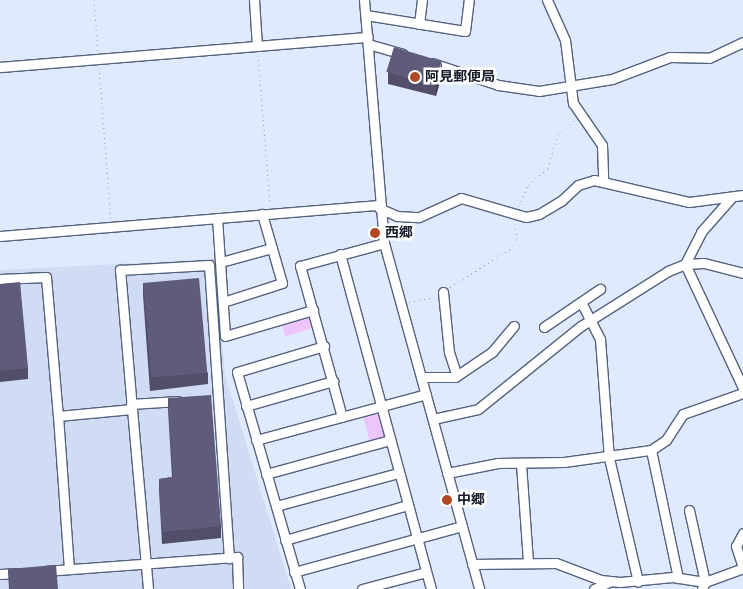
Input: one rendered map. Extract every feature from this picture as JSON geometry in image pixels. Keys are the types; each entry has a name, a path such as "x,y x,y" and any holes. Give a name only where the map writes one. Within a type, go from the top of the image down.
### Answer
{"street":[{"path":"254,0 258,46"},
{"path":"364,0 379,207 384,243 478,589"},
{"path":"419,24 422,0"},
{"path":"366,15 465,32 469,0"},
{"path":"547,0 565,40 573,103 602,145 603,182"},
{"path":"0,67 258,46 368,41 418,59 518,90 572,87 612,79 670,57 709,58 743,42"},
{"path":"0,236 266,214 379,207 397,216 419,217 461,198 514,216 539,214 561,201 578,185 594,180 689,202 743,195"},
{"path":"685,264 701,232 731,198"},
{"path":"223,302 282,284 272,248 266,214"},
{"path":"218,218 225,336 313,310"},
{"path":"342,416 324,346 300,266 384,243"},
{"path":"220,262 272,248"},
{"path":"340,254 430,589"},
{"path":"433,419 478,409 526,374 559,343 668,271 685,264 704,263 743,273"},
{"path":"685,264 743,388"},
{"path":"148,589 120,270 209,265 213,398 229,558"},
{"path":"0,279 46,278 69,569"},
{"path":"544,327 600,289"},
{"path":"443,292 448,352 457,376"},
{"path":"581,302 593,320 600,339 609,458 638,582"},
{"path":"421,377 457,376 492,352 514,326"},
{"path":"300,589 237,372 324,346"},
{"path":"246,406 333,381"},
{"path":"447,473 498,463 522,464 609,458 652,450 666,440 683,414 743,393"},
{"path":"256,440 426,394"},
{"path":"58,416 189,400"},
{"path":"266,474 390,440"},
{"path":"652,450 678,578"},
{"path":"522,464 528,562"},
{"path":"276,506 398,474"},
{"path":"285,540 408,505"},
{"path":"689,510 703,586"},
{"path":"294,572 462,526"},
{"path":"472,564 556,563 611,581 638,582 678,578 703,586 743,567 736,546 743,533"},
{"path":"0,574 237,557 238,589"},
{"path":"362,589 426,572"},
{"path":"594,589 611,581"}],"path":[{"path":"94,0 112,227"},
{"path":"258,46 266,214"},
{"path":"400,303 434,297 510,248 517,239 514,216 528,184 548,168 558,134 581,116"}],"shaded area":[{"path":"214,259 225,375 291,589 0,589 0,270"},
{"path":"313,310 318,326 285,336 280,320"},
{"path":"381,406 390,440 371,445 362,411"}],"building":[{"path":"394,47 442,62 434,86 386,72"},
{"path":"199,278 207,373 151,378 143,283"},
{"path":"20,282 28,368 0,371 0,284"},
{"path":"211,395 221,526 162,532 159,479 173,477 168,398"},
{"path":"56,565 58,589 10,589 8,569"}],"waterway":[{"path":"443,412 451,411"}],"place":[{"name":"阿見郵便局","path":"415,77"},
{"name":"西郷","path":"375,233"},
{"name":"中郷","path":"447,500"}]}
